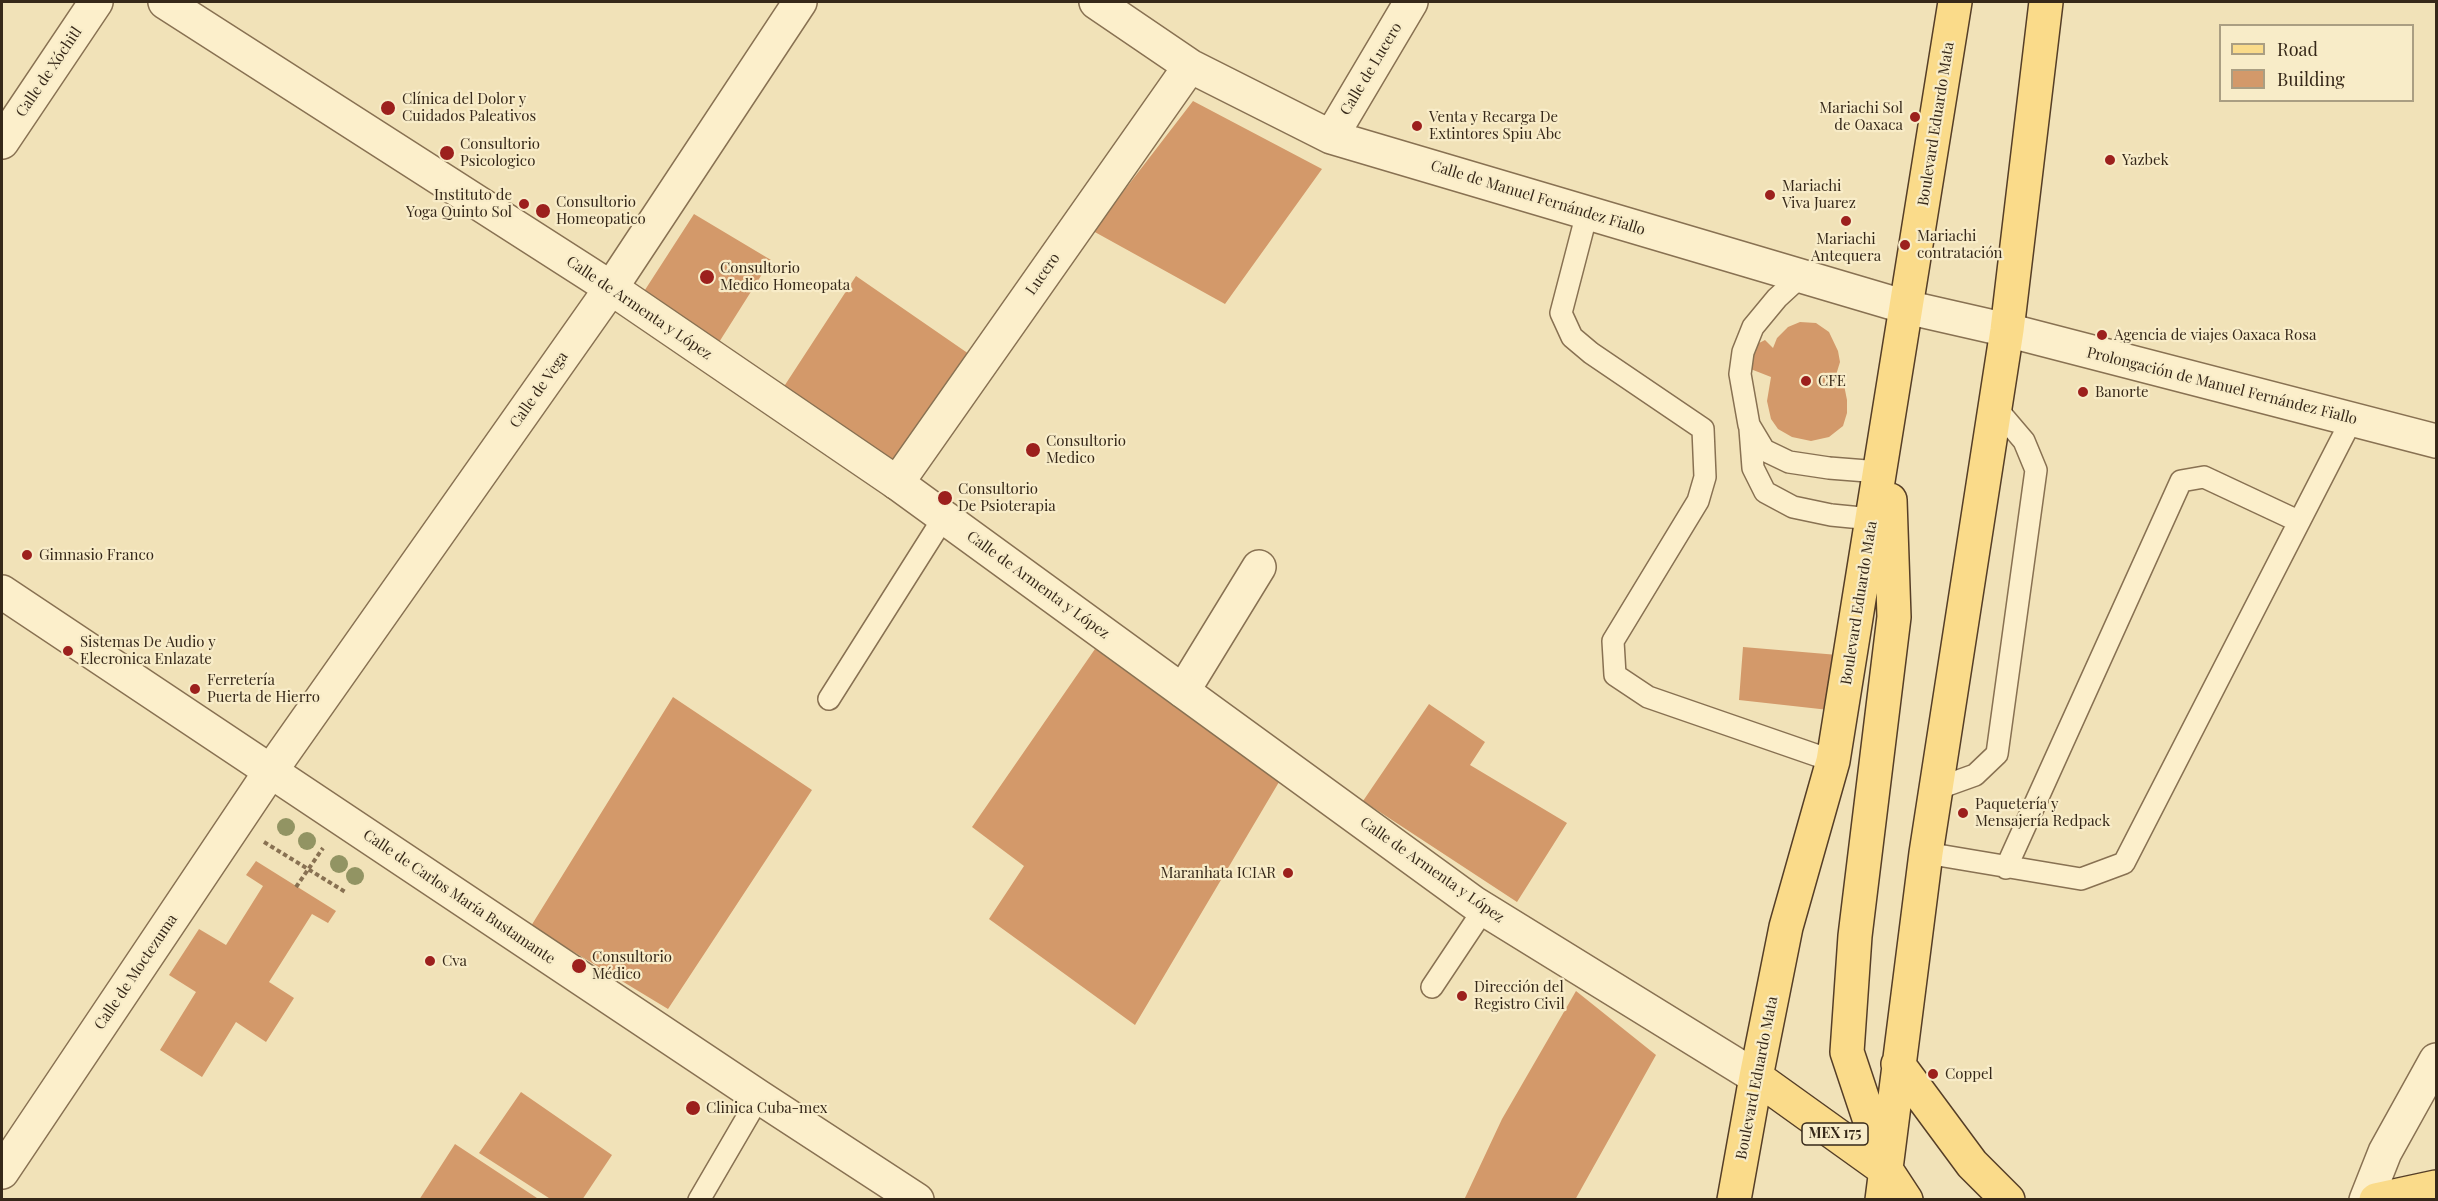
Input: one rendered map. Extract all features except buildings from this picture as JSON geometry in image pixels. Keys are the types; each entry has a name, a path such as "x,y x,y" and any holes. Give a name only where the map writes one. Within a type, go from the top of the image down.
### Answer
{"main road":[{"name":"Boulevard Eduardo Mata","path":"1734,1200 1786,927 1833,761 1955,2"},
{"path":"1884,1185 1926,853 2007,330 2046,2"},
{"path":"1884,1185 1847,1052 1855,936 1894,617 1887,426"},
{"path":"1898,1064 1972,1164 2008,1200"},
{"name":"MEX 175","path":"1756,1077 1884,1185 1906,1200"},
{"path":"2376,1200 2436,1187"}],"street":[{"name":"Calle de Xóchitl","path":"2,142 96,2"},
{"name":"Calle de Armenta y López","path":"165,2 611,288 897,483 1484,909 1756,1077"},
{"name":"Calle de Vega","path":"270,772 611,288 800,2"},
{"name":"Calle de Manuel Fernández Fiallo","path":"1096,2 1190,66 1331,136 1906,307 2007,330"},
{"name":"Calle de Lucero","path":"1331,136 1412,2"},
{"name":"Lucero","path":"897,483 1190,66"},
{"name":"Prolongación de Manuel Fernández Fiallo","path":"2007,330 2436,441"},
{"path":"1183,691 1259,567"},
{"name":"Calle de Carlos María Bustamante","path":"2,592 917,1200"},
{"name":"Calle de Moctezuma","path":"2,1172 270,772"},
{"path":"2366,1200 2385,1152 2436,1060"}],"lane":[{"path":"1587,213 1561,313 1572,337 1591,353 1703,429 1705,477 1698,501 1613,640 1616,675 1648,697 1833,761"},
{"path":"1801,276 1777,298 1753,327 1743,352 1740,374 1749,425 1753,468 1765,492 1793,507 1831,515 1872,519"},
{"path":"1936,789 1975,775 1997,754 2036,470 2024,441 1995,408"},
{"path":"1926,853 2081,879 2124,863 2352,419"},
{"path":"1749,425 1764,450 1789,462 1880,472"},
{"path":"2006,868 2181,481 2204,477 2298,521"},
{"path":"829,699 944,517"},
{"path":"1432,987 1484,909"},
{"path":"699,1200 759,1097"}],"path":[{"path":"296,887 342,820"},
{"path":"236,824 347,893"}],"place":[{"name":"Clínica del Dolor y Cuidados Paleativos","path":"388,108"},
{"name":"Mariachi Sol de Oaxaca","path":"1915,117"},
{"name":"Venta y Recarga De Extintores Spiu Abc","path":"1417,126"},
{"name":"Consultorio Psicologico","path":"447,153"},
{"name":"Yazbek","path":"2110,160"},
{"name":"Mariachi Viva Juarez","path":"1770,195"},
{"name":"Instituto de Yoga Quinto Sol","path":"524,204"},
{"name":"Consultorio Homeopatico","path":"543,211"},
{"name":"Mariachi Antequera","path":"1846,221"},
{"name":"Mariachi contratación","path":"1905,245"},
{"name":"Consultorio Medico Homeopata","path":"707,277"},
{"name":"Agencia de viajes Oaxaca Rosa","path":"2102,335"},
{"name":"CFE","path":"1806,381"},
{"name":"Banorte","path":"2083,392"},
{"name":"Consultorio Medico","path":"1033,450"},
{"name":"Consultorio De Psioterapia","path":"945,498"},
{"name":"Gimnasio Franco","path":"27,555"},
{"name":"Sistemas De Audio y Elecronica Enlazate","path":"68,651"},
{"name":"Ferretería Puerta de Hierro","path":"195,689"},
{"name":"Paquetería y Mensajería Redpack","path":"1963,813"},
{"name":"Maranhata ICIAR","path":"1288,873"},
{"name":"Cva","path":"430,961"},
{"name":"Consultorio Médico","path":"579,966"},
{"name":"Dirección del Registro Civil","path":"1462,996"},
{"name":"Coppel","path":"1933,1074"},
{"name":"Clinica Cuba-mex","path":"693,1108"}]}
